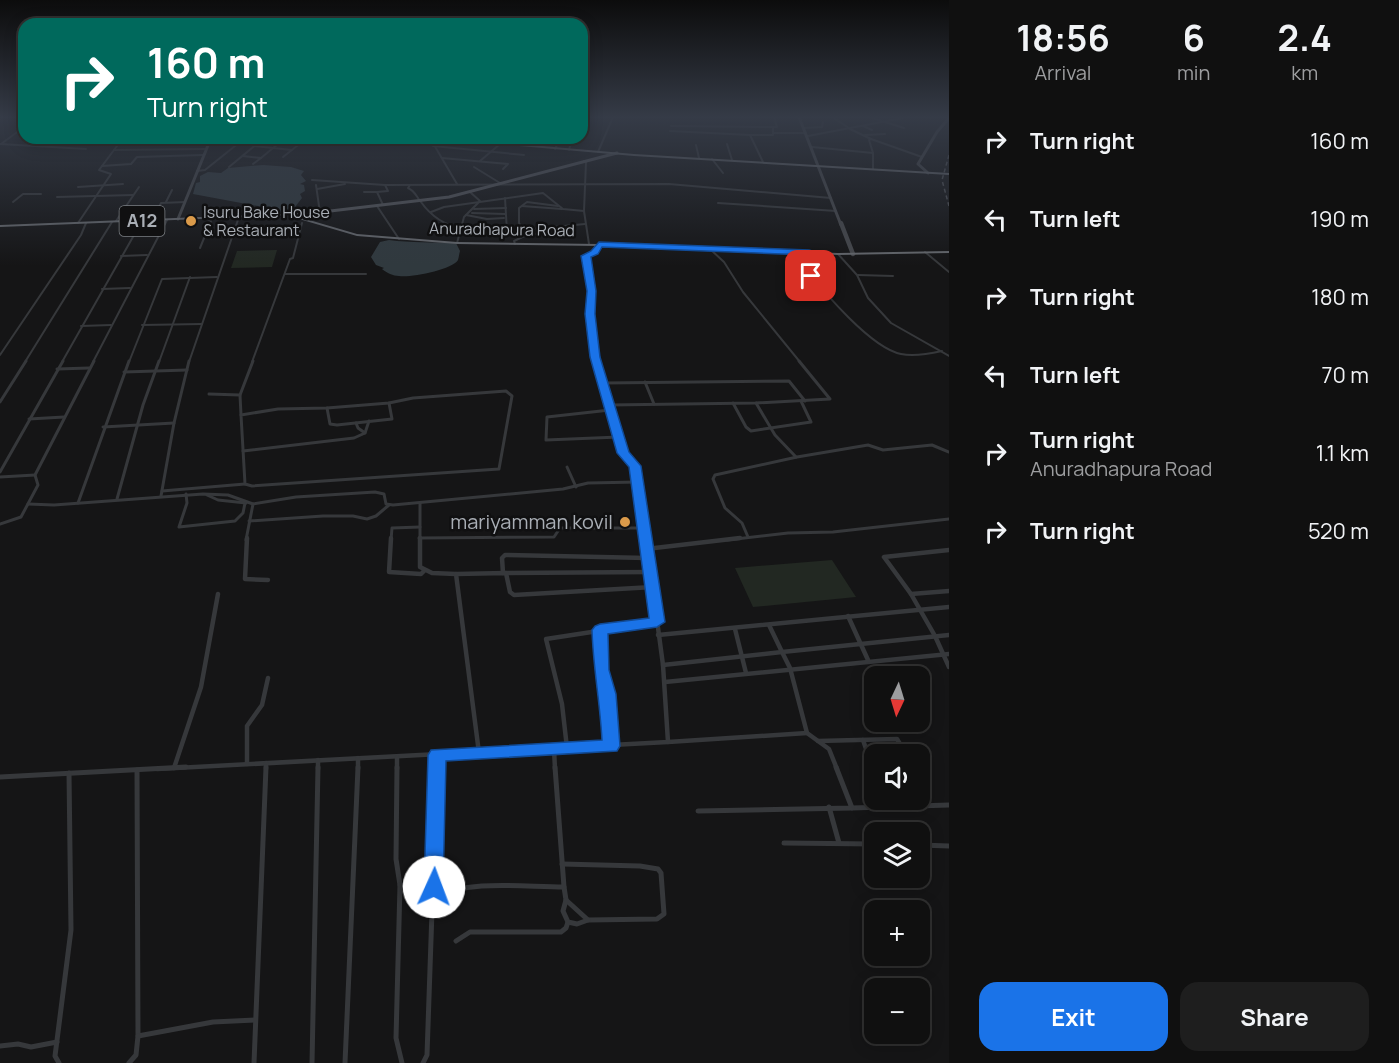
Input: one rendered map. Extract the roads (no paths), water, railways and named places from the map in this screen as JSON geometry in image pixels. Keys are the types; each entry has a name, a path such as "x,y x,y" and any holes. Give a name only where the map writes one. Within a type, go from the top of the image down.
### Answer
{"highway":[{"path":"827,167 949,174"},
{"name":"A12","path":"0,226 239,217"},
{"name":"Anuradhapura Road","path":"239,217 303,217 357,235 457,243 599,244 838,254 949,252"}],"main road":[{"path":"303,217 470,192 563,167"}],"street":[{"path":"78,223 111,174 99,170 102,167"},
{"path":"178,219 199,167"},
{"path":"197,171 209,167"},
{"path":"447,167 457,184"},
{"path":"474,167 499,184"},
{"path":"586,167 584,211 589,244"},
{"path":"718,167 723,173"},
{"path":"819,167 854,254"},
{"path":"921,167 928,173"},
{"path":"312,180 385,185 669,184 831,198"},
{"path":"317,189 351,183"},
{"path":"78,187 123,184"},
{"path":"316,185 318,213"},
{"path":"364,192 388,190 385,185"},
{"path":"410,185 408,188 414,191 419,201 430,212 450,227 460,228"},
{"path":"0,402 114,221 139,187"},
{"path":"166,202 171,190"},
{"path":"377,192 382,205"},
{"path":"470,192 480,201"},
{"path":"430,212 480,201 543,193 563,209"},
{"path":"13,202 23,194 41,194"},
{"path":"57,197 133,195"},
{"path":"505,198 504,216 507,232"},
{"path":"457,243 461,223 480,201"},
{"path":"153,220 161,203 185,202"},
{"path":"524,231 518,217 519,208 527,202 559,206"},
{"path":"717,203 836,211"},
{"path":"377,206 399,239"},
{"path":"522,206 584,211"},
{"path":"474,209 506,208"},
{"path":"467,214 504,216"},
{"path":"467,214 483,218 504,216"},
{"path":"161,494 174,423 187,370 239,217"},
{"path":"245,484 240,395 290,260 293,258 303,217"},
{"path":"200,248 211,221 206,218"},
{"path":"481,222 483,218"},
{"path":"0,524 20,519 38,485 35,476 167,219"},
{"path":"0,472 142,220"},
{"path":"0,355 81,235 86,223"},
{"path":"432,231 507,232 585,224"},
{"path":"515,244 514,241 524,236 542,233 566,234 565,226"},
{"path":"540,229 541,244"},
{"path":"599,244 595,252 586,256 591,291 590,314 595,357 625,456 635,466 663,665 668,742"},
{"path":"619,437 546,440 547,417 654,404 756,403 824,400 831,397 743,292 724,262 710,249"},
{"path":"925,252 949,272"},
{"path":"809,253 817,266 806,268 811,276 831,299 879,344 896,354 924,354 942,351"},
{"path":"838,254 858,275 868,298 891,323 949,356"},
{"path":"121,256 148,255"},
{"path":"285,274 366,274"},
{"path":"858,275 893,276"},
{"path":"117,500 154,371 190,277"},
{"path":"78,503 103,427 162,279 217,277"},
{"path":"102,289 131,288"},
{"path":"142,326 202,324"},
{"path":"81,326 112,325"},
{"path":"57,369 90,368"},
{"path":"124,372 187,370"},
{"path":"603,383 789,381 803,401 812,421 749,430 733,403"},
{"path":"645,382 654,404"},
{"path":"28,504 117,500 245,484 252,486 491,471 499,469 512,396 509,392 494,390 413,398 389,403 278,409 240,415"},
{"path":"209,394 240,395"},
{"path":"327,408 330,424 356,423 392,419 389,403"},
{"path":"756,403 770,428 797,457"},
{"path":"29,419 64,417"},
{"path":"243,451 363,436 369,429 369,421"},
{"path":"103,427 174,423"},
{"path":"356,423 358,428 365,433"},
{"path":"748,537 742,523 725,508 716,490 714,477 797,457 868,445 883,450 932,445 949,452"},
{"path":"567,467 576,487"},
{"path":"0,477 35,476"},
{"path":"249,521 322,516 354,516 368,519 376,516 389,505 576,487 588,483 638,482"},
{"path":"203,494 218,500 253,504 296,497 375,492 384,494 386,504 389,505"},
{"path":"161,494 228,495 253,504"},
{"path":"186,494 187,502 179,527 236,521 243,513 245,503"},
{"path":"420,503 420,567 424,571"},
{"path":"253,504 245,548 245,579 268,580"},
{"path":"646,549 748,537 833,532 949,519"},
{"path":"420,527 392,528 389,572 421,574 424,571 456,574 651,572"},
{"path":"419,538 554,537 560,528 644,528"},
{"path":"949,550 884,557 911,594 935,636 949,667"},
{"path":"647,558 505,555 502,558 510,592 514,595 653,587"},
{"path":"456,574 479,753"},
{"path":"911,594 949,591"},
{"path":"174,768 201,687 218,594"},
{"path":"658,635 949,607"},
{"path":"848,616 868,660"},
{"path":"567,748 562,704 546,642 549,637 657,622"},
{"path":"769,625 790,668 807,733 829,749 852,808"},
{"path":"735,629 746,673"},
{"path":"600,630 601,670 607,694 611,746"},
{"path":"663,665 949,635"},
{"path":"665,682 868,660 949,654"},
{"path":"247,764 247,726 262,705 268,678"},
{"path":"0,777 611,746 807,733"},
{"path":"863,740 864,744"},
{"path":"817,741 899,740 901,744"},
{"path":"456,941 470,932 561,932 566,928 568,922 563,911 566,900 554,749"},
{"path":"423,1063 427,1055 437,755"},
{"path":"397,757 396,859 400,885 396,1038 402,1063"},
{"path":"345,1063 358,758"},
{"path":"312,1063 318,760"},
{"path":"254,1063 266,764"},
{"path":"129,1063 136,1055 138,1036 137,770"},
{"path":"59,1063 55,1056 71,930 69,773"},
{"path":"930,806 949,805"},
{"path":"829,807 839,843"},
{"path":"698,811 864,808"},
{"path":"784,843 864,844"},
{"path":"930,845 949,846"},
{"path":"562,864 640,866 658,869 662,873 665,908 664,914 657,919 588,920 577,924 568,922"},
{"path":"400,885 434,887"},
{"path":"432,898 441,892 485,887 564,887"},
{"path":"566,900 588,920"},
{"path":"138,1036 213,1022 255,1020"},
{"path":"0,1046 18,1044 31,1047 57,1042"}],"railway":[{"path":"946,167 942,180 949,206"}],"place":[{"name":"Isuru Bake House & Restaurant","path":"191,221"},
{"name":"mariyamman kovil","path":"625,522"}]}
